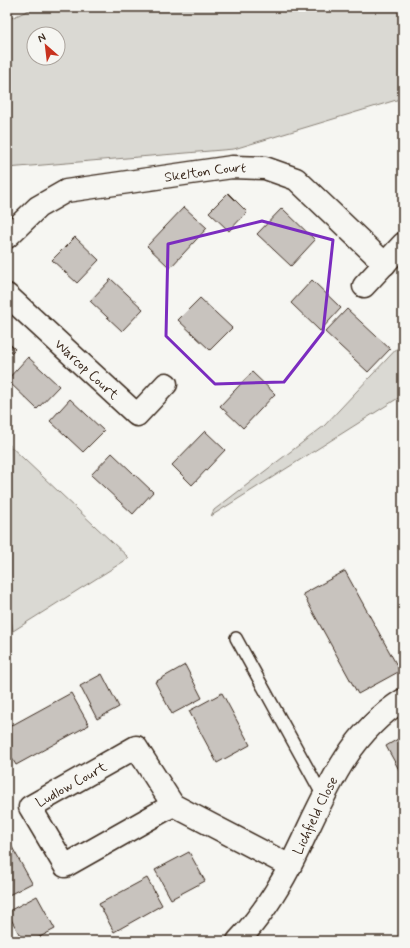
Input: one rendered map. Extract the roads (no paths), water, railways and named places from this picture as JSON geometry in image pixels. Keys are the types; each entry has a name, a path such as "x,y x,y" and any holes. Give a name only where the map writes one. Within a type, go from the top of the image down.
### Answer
{"street":[{"name":"Skelton Court","path":"7,237 38,207 66,191 232,167 265,168 296,179 385,264"},
{"path":"364,286 403,244"},
{"name":"Warcop Court","path":"7,295 137,415 166,384"},
{"name":"Lichfield Close","path":"238,941 256,922 290,866 323,796 350,748 391,708 403,700"},
{"name":"Ludlow Court","path":"173,805 65,866 30,807 136,747 173,805 290,866"}],"lane":[{"path":"236,638 323,796"}]}
